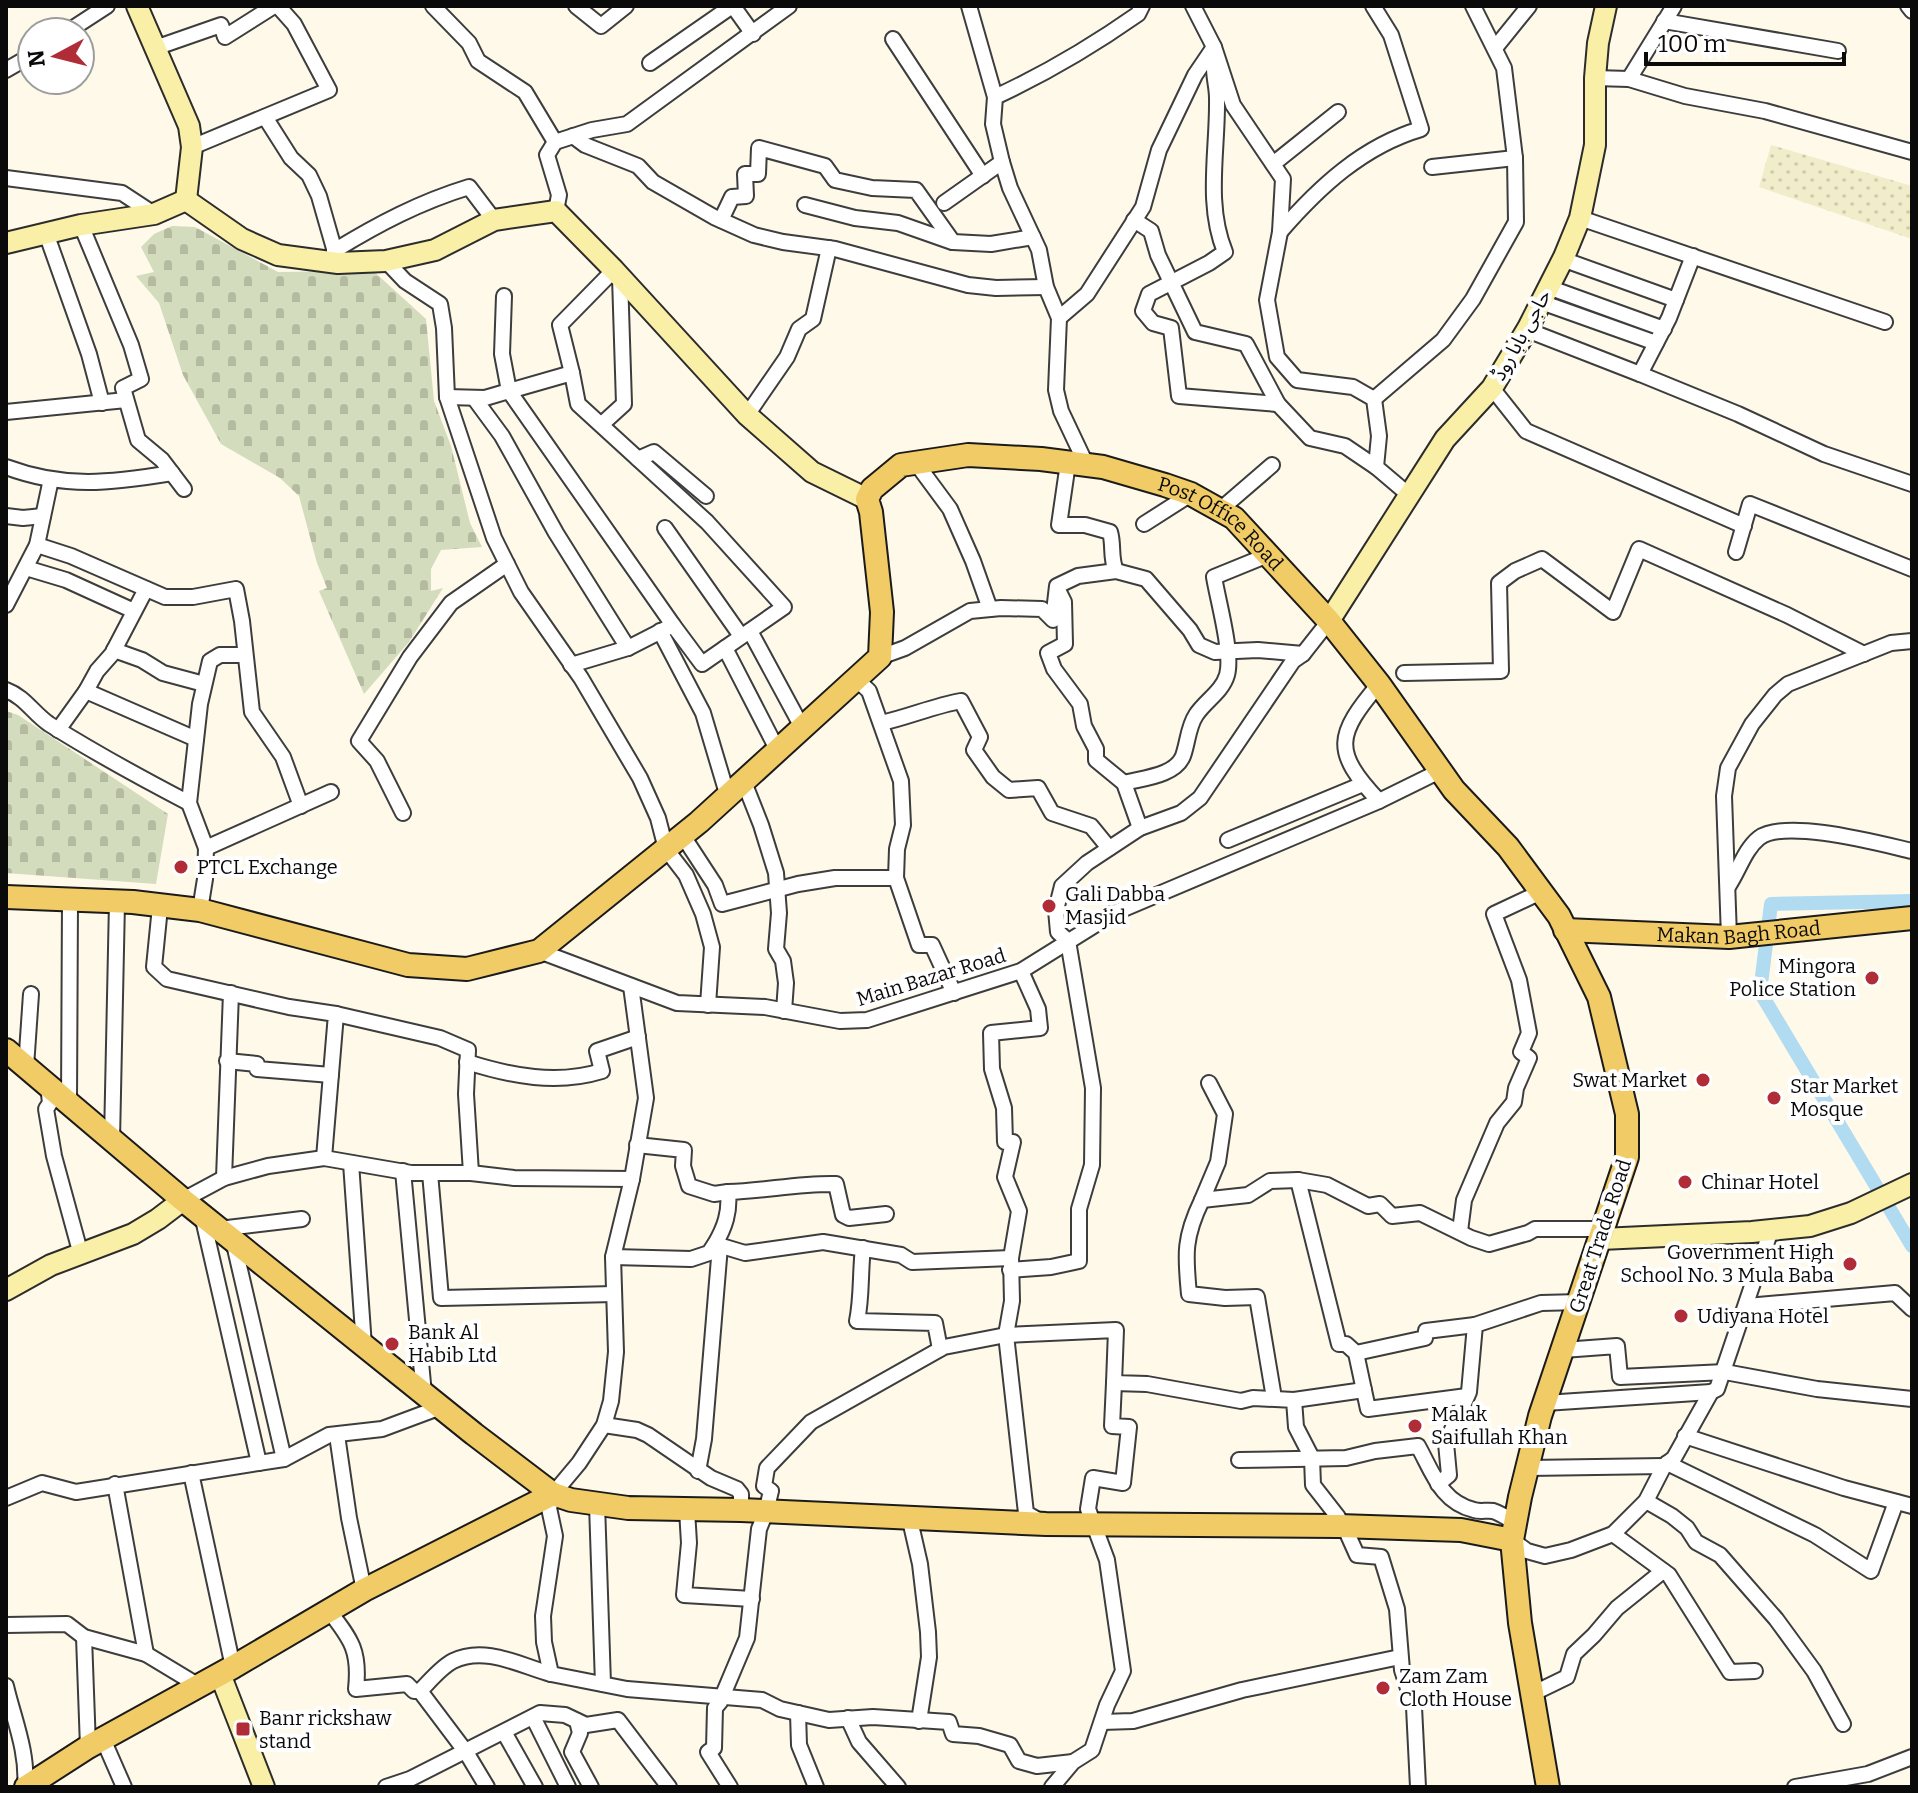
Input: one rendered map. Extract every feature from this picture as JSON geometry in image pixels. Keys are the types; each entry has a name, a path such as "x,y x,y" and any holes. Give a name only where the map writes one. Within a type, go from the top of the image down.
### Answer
{"main road":[{"path":"137,6 189,126 192,147 186,200"},
{"name":"حاجی بابا روڈ","path":"1329,621 1445,439 1492,388 1527,330 1562,259 1580,218 1595,145 1595,78 1606,6"},
{"path":"6,897 117,902 200,910 408,965 467,969 539,951 675,842 880,657 882,612 867,499 812,472 747,415 556,211 494,220 435,250 386,261 278,255 242,239 186,200"},
{"path":"6,243 81,225 154,214 186,200"},
{"name":"Post Office Road","path":"867,499 872,489 901,465 968,455 1041,459 1103,467 1191,494 1221,509 1234,518 1329,621"},
{"name":"Great Trade Road","path":"1329,621 1379,684 1454,790 1508,847 1559,916 1599,997 1627,1114 1627,1157 1545,1403 1514,1532 1520,1623 1548,1787"},
{"name":"Makan Bagh Road","path":"1565,930 1739,936 1912,918"},
{"path":"6,1050 183,1200 553,1494 628,1508 909,1516 1046,1524 1342,1526 1514,1532"},
{"path":"1603,1234 1771,1230 1810,1226 1851,1213 1912,1184"},
{"path":"6,1290 51,1265 133,1234 183,1200"},
{"path":"26,1787 95,1743 364,1590 553,1494"},
{"path":"227,1670 264,1787"}],"street":[{"path":"155,48 221,25 225,37 276,6 294,24 329,90 192,147"},
{"path":"433,6 469,43 478,61 525,92 555,142"},
{"path":"578,7 601,26 626,6"},
{"path":"650,63 733,6 753,34"},
{"path":"556,211 559,195 547,155 555,142 627,124 789,6"},
{"path":"969,6 995,97 993,124 1002,162 1010,188 1039,250 1046,287 1059,318 1056,390 1077,464 1059,525 1085,525 1110,532 1115,546 1112,562 1116,571"},
{"path":"995,97 1050,72 1083,52 1138,14 1142,6"},
{"path":"1193,6 1214,47 1233,105 1283,179 1280,232 1267,300 1277,357 1297,380 1353,387 1374,399"},
{"path":"1280,232 1311,197 1369,151 1421,129 1391,35 1373,6"},
{"path":"1374,399 1443,340 1473,299 1516,222 1515,158 1504,68 1473,6"},
{"path":"1495,48 1529,6"},
{"path":"1629,79 1674,6"},
{"path":"1908,6 1912,11"},
{"path":"1664,21 1838,51"},
{"path":"893,39 983,176"},
{"path":"1059,318 1087,294 1143,207 1159,150 1195,75 1214,47"},
{"path":"1214,47 1217,95 1214,198 1217,231 1225,252 1149,294 1143,311 1153,323 1171,328 1179,396 1278,404"},
{"path":"1595,78 1629,79 1685,96 1765,111 1912,152"},
{"path":"1273,164 1338,112"},
{"path":"265,117 291,158 309,175 319,196 336,257 387,218 429,199 469,187 494,220"},
{"path":"573,136 585,145 638,166 653,182 754,235 829,248 968,285 1046,287"},
{"path":"721,220 732,197 746,196 745,174 758,174 759,148 825,166 835,180 872,188 916,190 953,242"},
{"path":"1432,167 1515,158"},
{"path":"944,203 1002,162"},
{"path":"6,178 122,193 154,214"},
{"path":"805,205 855,218 898,223 953,242 991,244 1033,237"},
{"path":"1580,218 1885,322"},
{"path":"1134,220 1151,231 1171,284 1195,332 1246,344 1278,404 1310,438 1345,446 1409,495"},
{"path":"81,225 131,345 141,379 123,388 138,440 162,460 184,489"},
{"path":"46,233 89,354 102,403"},
{"path":"747,415 787,357 799,329 813,319 829,248"},
{"path":"1640,374 1664,329 1693,256"},
{"path":"1562,259 1676,300"},
{"path":"386,261 405,281 440,304 447,397 494,538 521,592 571,665 640,778 658,818 675,842 715,885 722,904 798,884 835,878 896,878"},
{"path":"504,296 502,354 509,391 667,628 702,664 784,607 707,522 578,404 560,325 617,273"},
{"path":"602,424 624,404 617,273"},
{"path":"1545,294 1664,329"},
{"path":"1545,294 1656,343"},
{"path":"1527,330 1738,414 1824,454 1912,484"},
{"path":"447,397 485,398 572,373"},
{"path":"1492,388 1526,431 1744,526"},
{"path":"474,398 502,436 556,533 628,648"},
{"path":"1374,399 1379,436 1376,467"},
{"path":"6,412 126,400"},
{"path":"638,459 654,452 706,496"},
{"path":"916,463 950,509 990,609"},
{"path":"1221,509 1272,465"},
{"path":"6,467 66,483 120,482 172,473"},
{"path":"7,601 37,545 51,479"},
{"path":"1144,524 1191,494"},
{"path":"1736,552 1750,504 1912,569"},
{"path":"6,516 43,516"},
{"path":"665,528 746,633 803,729"},
{"path":"37,545 71,556 165,597 193,597 236,589 252,712 283,757 301,806"},
{"path":"1404,673 1501,671 1499,583 1515,571 1542,559 1613,612 1639,549 1787,615 1864,654"},
{"path":"1124,783 1172,770 1183,758 1187,736 1197,714 1218,691 1227,675 1214,577 1268,555"},
{"path":"403,813 377,761 359,741 410,657 451,603 507,564"},
{"path":"26,568 66,580 134,611"},
{"path":"1057,586 1078,576 1116,571 1146,579 1199,645 1226,654 1258,650 1303,654"},
{"path":"880,657 905,648 970,611 1042,609 1053,620 1057,586"},
{"path":"1057,586 1064,602 1065,644 1048,653 1054,669 1080,704 1084,726 1096,749 1096,760 1124,783 1140,828"},
{"path":"58,730 114,650 146,589"},
{"path":"717,1245 745,1253 823,1242 901,1255 912,1262 1051,1267 1079,1261 1079,1209 1092,1165 1093,1088 1068,941 1058,932 1056,910 1062,886 1087,863 1140,828 1181,813 1200,798 1293,661 1303,654 1329,621"},
{"path":"571,665 628,648 667,628"},
{"path":"667,628 736,789 769,849 778,890 776,949 783,961 786,983 784,1011"},
{"path":"1739,936 1729,885 1724,796 1728,768 1752,724 1788,684 1891,643 1912,641"},
{"path":"725,648 778,751"},
{"path":"114,650 142,660 163,673 204,684"},
{"path":"200,910 206,848 189,803 204,684 210,661 220,655 244,655"},
{"path":"856,679 869,691 901,781 904,807 896,878 919,945 932,945 954,993"},
{"path":"1379,684 1346,732 1345,756 1354,774 1379,801"},
{"path":"6,690 18,694 44,721 99,756 189,803"},
{"path":"86,691 196,739"},
{"path":"881,723 961,701 980,737 974,750 993,777 1009,790 1038,788 1052,813 1091,826 1109,848"},
{"name":"Main Bazar Road","path":"539,951 677,1003 765,1007 840,1021 867,1020 1021,971 1114,913 1379,801 1440,771"},
{"path":"1228,840 1363,784"},
{"path":"206,848 331,792"},
{"path":"1729,885 1748,850 1761,836 1790,832 1842,834 1912,851"},
{"path":"675,842 703,914 712,947 708,1005"},
{"path":"1460,1231 1464,1200 1497,1123 1514,1102 1516,1088 1529,1058 1521,1052 1529,1033 1519,980 1494,914 1541,892"},
{"path":"69,1103 70,901"},
{"path":"112,1140 117,902"},
{"path":"160,907 154,967 167,979 440,1038 468,1050 466,1094 471,1173"},
{"path":"1021,971 1038,1009 1040,1028 991,1033 992,1069 1004,1108 1005,1142 1013,1142 1005,1177 1019,1211 1010,1264 1012,1301 1006,1335 1026,1513 1046,1524"},
{"path":"551,1674 544,1642 543,1616 555,1536 549,1508 553,1494 579,1463 604,1425 611,1401 616,1352 613,1257 632,1179 646,1098 631,986"},
{"path":"224,1178 231,993"},
{"path":"26,1067 31,994"},
{"path":"324,1158 336,1014"},
{"path":"467,1062 503,1073 581,1077 602,1071 597,1051 638,1037"},
{"path":"227,1061 257,1064 257,1069 331,1075"},
{"path":"1209,1083 1225,1114 1218,1162 1193,1218 1185,1250 1189,1294 1225,1298 1257,1297 1274,1398"},
{"path":"48,1085 50,1103 46,1109 54,1156 81,1255"},
{"path":"637,1145 684,1150 683,1166 689,1186 714,1194 801,1183 836,1184 843,1215 849,1218 886,1214"},
{"path":"183,1200 224,1178 268,1166 324,1158 430,1173 471,1173 514,1178 632,1179"},
{"path":"351,1163 364,1346"},
{"path":"6,1498 42,1483 76,1492 284,1459 329,1435 382,1429 432,1400 403,1171"},
{"path":"430,1173 441,1298 614,1294"},
{"path":"1298,1180 1339,1344 1346,1344 1356,1353 1368,1409 1467,1396"},
{"path":"1202,1200 1248,1195 1270,1181 1298,1180 1327,1185 1368,1206 1380,1204 1392,1216 1420,1213 1489,1244 1535,1229 1603,1234"},
{"path":"698,1471 704,1439 717,1245 729,1205 728,1192"},
{"path":"218,1228 302,1219"},
{"path":"218,1228 284,1459"},
{"path":"218,1228 259,1463"},
{"path":"1545,1403 1711,1392 1717,1389 1771,1230"},
{"path":"613,1257 691,1259 709,1253 717,1245"},
{"path":"863,1248 860,1269 863,1291 857,1321 935,1323 940,1349"},
{"path":"1747,1306 1895,1293 1912,1309"},
{"path":"1356,1353 1425,1338 1426,1331 1475,1325 1541,1303 1580,1302"},
{"path":"1438,1484 1449,1475 1446,1443 1467,1396 1475,1325"},
{"path":"730,1787 708,1752 714,1748 715,1708 747,1638 759,1529 771,1491 764,1486 767,1468 811,1422 940,1349 1006,1335 1116,1330 1112,1426 1129,1427 1123,1483 1093,1478 1088,1509 1107,1560 1123,1671 1107,1705 1092,1750 1073,1762 1052,1787"},
{"path":"1563,1350 1617,1346 1620,1377 1725,1372 1817,1389 1912,1399"},
{"path":"1114,1383 1147,1384 1241,1401 1253,1398 1294,1400 1364,1390"},
{"path":"1239,1460 1346,1458 1418,1446 1449,1499 1478,1511 1494,1511 1527,1551 1545,1556 1613,1534 1646,1501 1711,1392"},
{"path":"1294,1400 1296,1427 1312,1458 1313,1485 1338,1517 1357,1555 1381,1557 1397,1609 1400,1657 1414,1707 1418,1787"},
{"path":"604,1425 637,1430 648,1435 698,1471 737,1489 741,1494 741,1510"},
{"path":"337,1435 349,1518 364,1590"},
{"path":"1685,1436 1844,1488 1912,1506"},
{"path":"1528,1468 1665,1465 1815,1535 1871,1571 1896,1502"},
{"path":"191,1473 227,1670"},
{"path":"115,1484 139,1631 146,1654"},
{"path":"1646,1501 1687,1528 1696,1542 1720,1555 1776,1619 1814,1671 1843,1724"},
{"path":"597,1504 603,1684"},
{"path":"687,1510 689,1543 684,1595 752,1599"},
{"path":"909,1516 920,1564 928,1632 929,1657 919,1721"},
{"path":"1613,1534 1669,1575 1730,1672 1755,1671"},
{"path":"1532,1694 1567,1677 1574,1654 1617,1608 1663,1571"},
{"path":"329,1611 349,1636 357,1655 356,1689 407,1684 414,1691 420,1691 452,1661 473,1655 500,1657 551,1674 627,1689 762,1700 780,1709 829,1720 873,1717 949,1722 953,1734 979,1736 1010,1745 1019,1761 1037,1766 1073,1762"},
{"path":"6,1625 67,1624 84,1637 146,1654 199,1686"},
{"path":"84,1637 95,1743 124,1787"},
{"path":"1102,1722 1133,1721 1242,1690 1400,1657"},
{"path":"6,1686 15,1724 20,1732 26,1787"},
{"path":"420,1691 466,1752 487,1787"},
{"path":"386,1787 420,1781 466,1752 540,1713 565,1715 586,1725 618,1720 669,1787"},
{"path":"798,1713 799,1745 816,1787"},
{"path":"533,1717 568,1787"},
{"path":"848,1718 859,1742 898,1787"},
{"path":"577,1721 580,1733 572,1752 591,1787"},
{"path":"504,1732 535,1787"},
{"path":"1795,1787 1868,1774 1912,1757"}],"shaded area":[{"path":"1771,145 1912,186 1912,239 1759,187"}],"green space":[{"path":"172,226 195,227 278,272 370,268 426,319 434,401 451,446 470,523 482,547 441,550 431,569 431,591 443,588 409,642 364,694 319,591 327,588 299,496 280,478 221,444 183,375 159,303 136,276 154,272 141,247 154,234"},
{"path":"6,711 18,715 168,814 156,884 6,873"}],"waterway":[{"path":"1912,901 1771,904 1760,992 1912,1246"}],"place":[{"name":"PTCL Exchange","path":"181,867"},
{"name":"Gali Dabba Masjid","path":"1049,906"},
{"name":"Mingora Police Station","path":"1872,978"},
{"name":"Swat Market","path":"1703,1080"},
{"name":"Star Market Mosque","path":"1774,1098"},
{"name":"Chinar Hotel","path":"1685,1182"},
{"name":"Government High School No. 3 Mula Baba","path":"1850,1264"},
{"name":"Udiyana Hotel","path":"1681,1316"},
{"name":"Bank Al Habib Ltd","path":"392,1344"},
{"name":"Malak Saifullah Khan","path":"1415,1426"},
{"name":"Zam Zam Cloth House","path":"1383,1688"},
{"name":"Banr rickshaw stand","path":"243,1729"}]}
